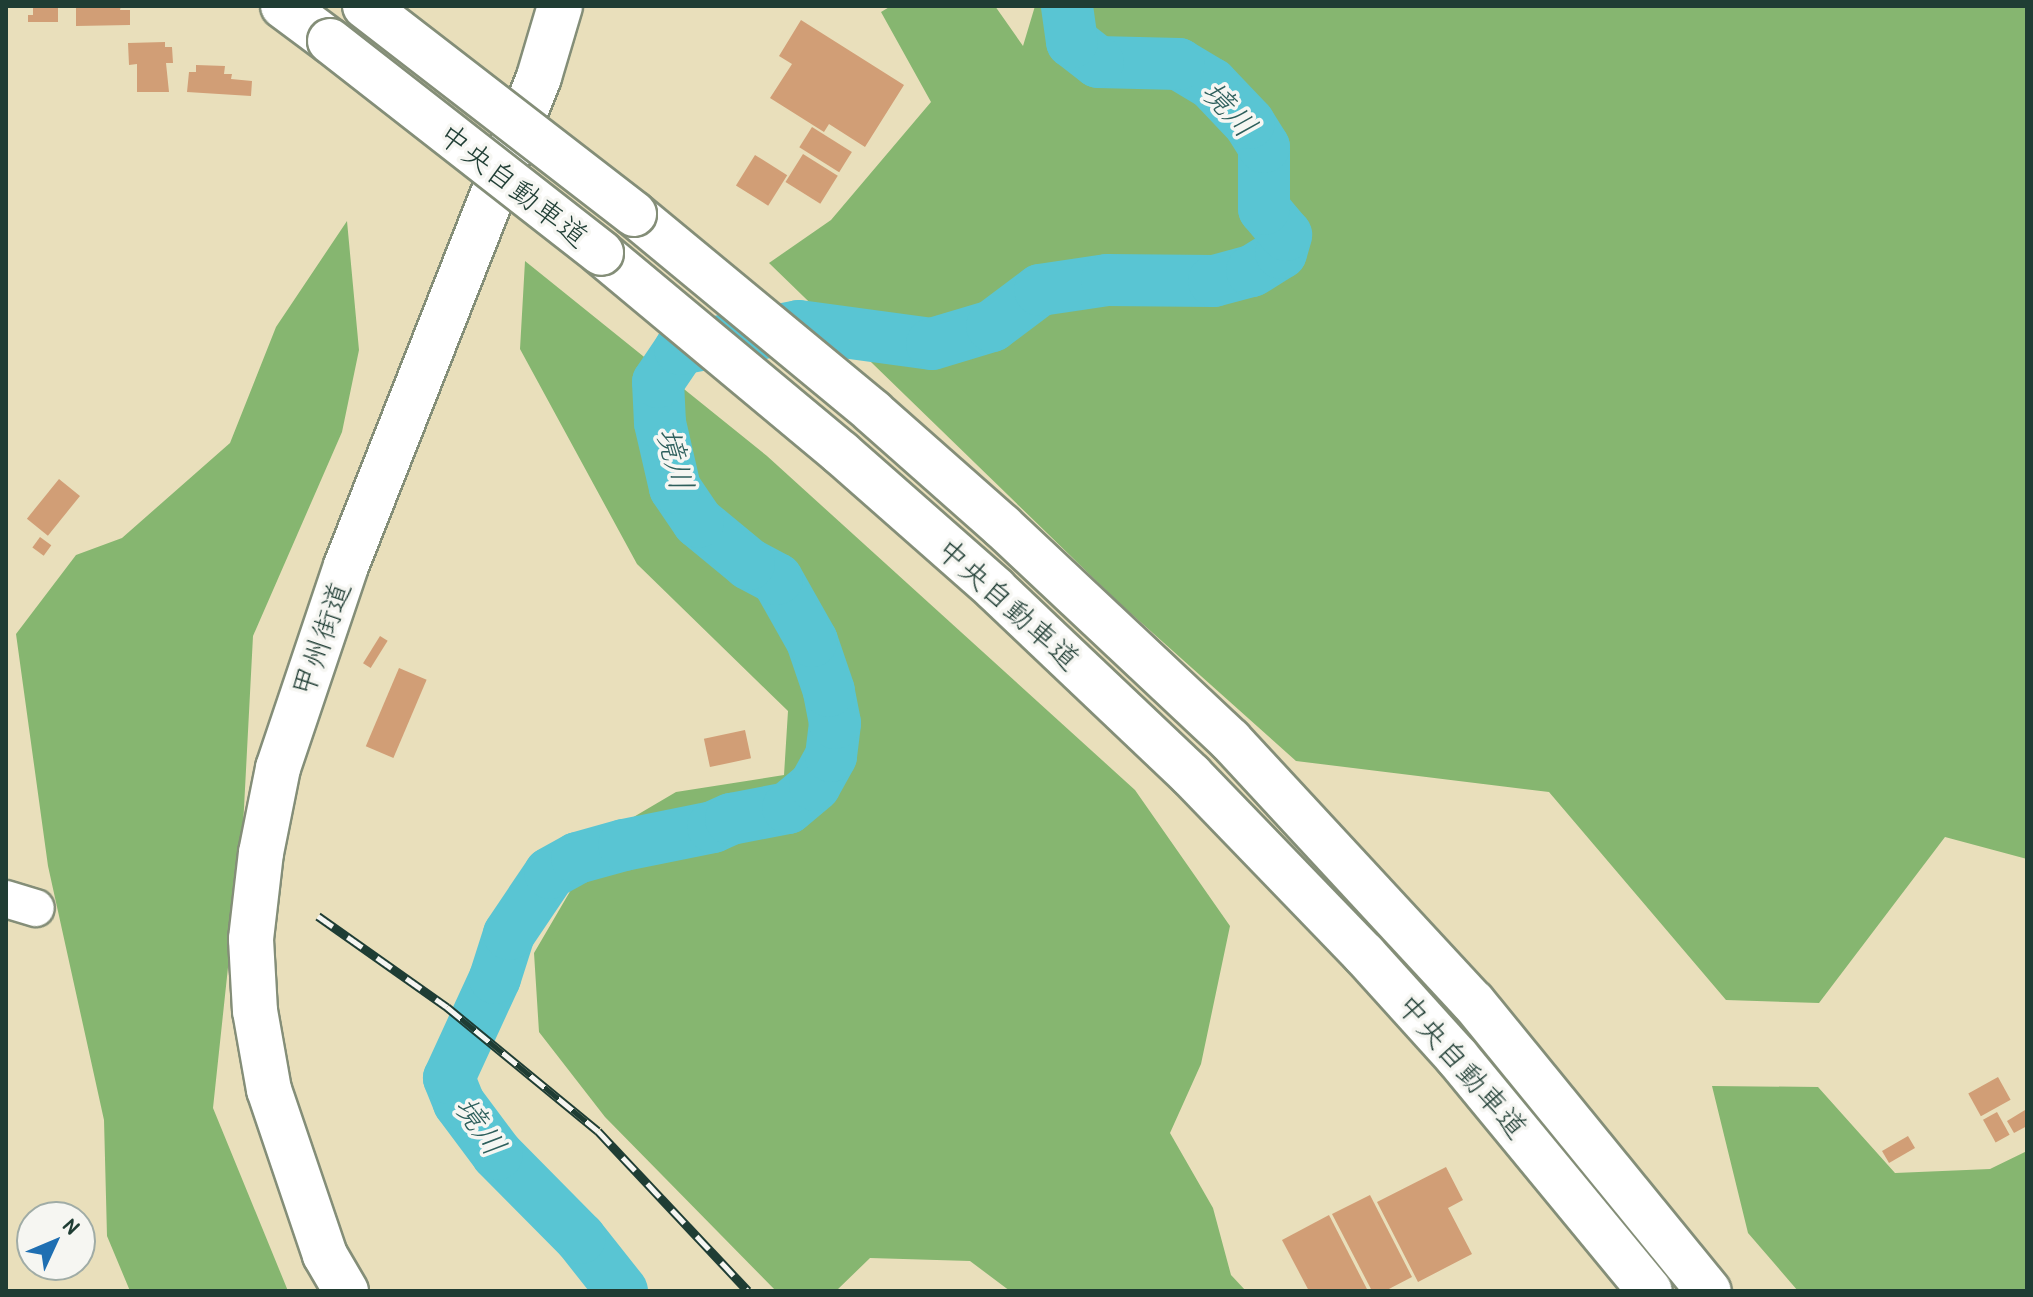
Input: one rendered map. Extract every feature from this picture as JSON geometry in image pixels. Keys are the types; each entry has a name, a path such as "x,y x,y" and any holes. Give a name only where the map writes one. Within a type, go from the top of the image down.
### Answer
{"highway":[{"name":"中央自動車道","path":"283,6 601,253 841,453 995,589 1191,775 1364,954 1457,1057 1650,1291"},
{"name":"中央自動車道","path":"365,6 634,214 873,412 1122,635 1312,826 1493,1024 1709,1291"},
{"name":"甲州街道","path":"346,1291 325,1255 269,1090 255,1011 251,939 261,853 278,768 346,566 539,77 560,6"}],"green space":[{"path":"891,6 995,6 1023,46 1035,6 2027,6 2027,859 1945,837 1819,1003 1726,1000 1549,792 1296,761 1117,601 769,263 831,220 931,102 881,12"},
{"path":"347,221 359,350 342,432 253,636 243,827 213,1108 288,1291 130,1291 107,1236 104,1120 48,866 16,634 76,555 122,538 230,443 276,327"},
{"path":"525,261 767,456 1135,790 1230,926 1201,1064 1170,1133 1213,1208 1231,1275 1246,1291 1010,1291 970,1261 870,1258 836,1291 776,1291 605,1117 539,1032 534,953 603,835 676,792 784,775 788,711 637,564 520,349"},
{"path":"1712,1086 1818,1087 1895,1173 1990,1169 2027,1151 2027,1291 1798,1291 1748,1233"}],"building":[{"path":"33,6 58,6 58,22 28,22 28,15 33,15"},
{"path":"76,6 121,6 120,10 130,10 130,25 76,26"},
{"path":"801,20 904,85 865,147 829,124 824,132 770,98 792,64 779,56"},
{"path":"165,42 165,47 172,47 173,63 166,63 169,92 137,92 137,64 129,65 128,43"},
{"path":"196,65 225,66 224,74 232,74 231,79 252,81 251,96 187,92 189,72 196,72"},
{"path":"812,127 852,152 839,172 799,147"},
{"path":"803,154 838,176 820,204 786,182"},
{"path":"755,155 787,175 768,206 736,186"},
{"path":"59,479 80,496 48,536 27,519"},
{"path":"40,537 51,545 44,556 32,548"},
{"path":"380,636 388,641 371,668 363,663"},
{"path":"399,668 427,680 393,758 366,746"},
{"path":"745,730 751,758 710,767 704,739"},
{"path":"1998,1077 2011,1100 1981,1116 1968,1093"},
{"path":"2025,1110 2027,1126 2014,1133 2007,1121"},
{"path":"1997,1112 2010,1135 1996,1142 1983,1120"},
{"path":"1908,1136 1915,1148 1889,1163 1882,1151"},
{"path":"1446,1167 1463,1200 1448,1208 1472,1254 1418,1282 1377,1202"},
{"path":"1370,1195 1412,1277 1385,1291 1372,1291 1332,1214"},
{"path":"1329,1215 1368,1291 1309,1291 1282,1240"}],"waterway":[{"name":"境川","path":"622,1291 580,1238 497,1154 459,1103 449,1078 495,978 509,934 550,873 577,858 624,845 788,808 815,785 831,756 835,723 829,691 812,641 777,579 749,564 698,522 675,488 660,423 658,382 680,349 799,326 932,344 992,326 1040,290 1107,280 1214,281 1252,271 1281,253 1286,235 1264,209 1264,147 1249,123 1212,84 1179,64 1098,62 1072,42 1067,6"}],"railway":[{"path":"318,916 447,1007 598,1131 748,1291"}]}
